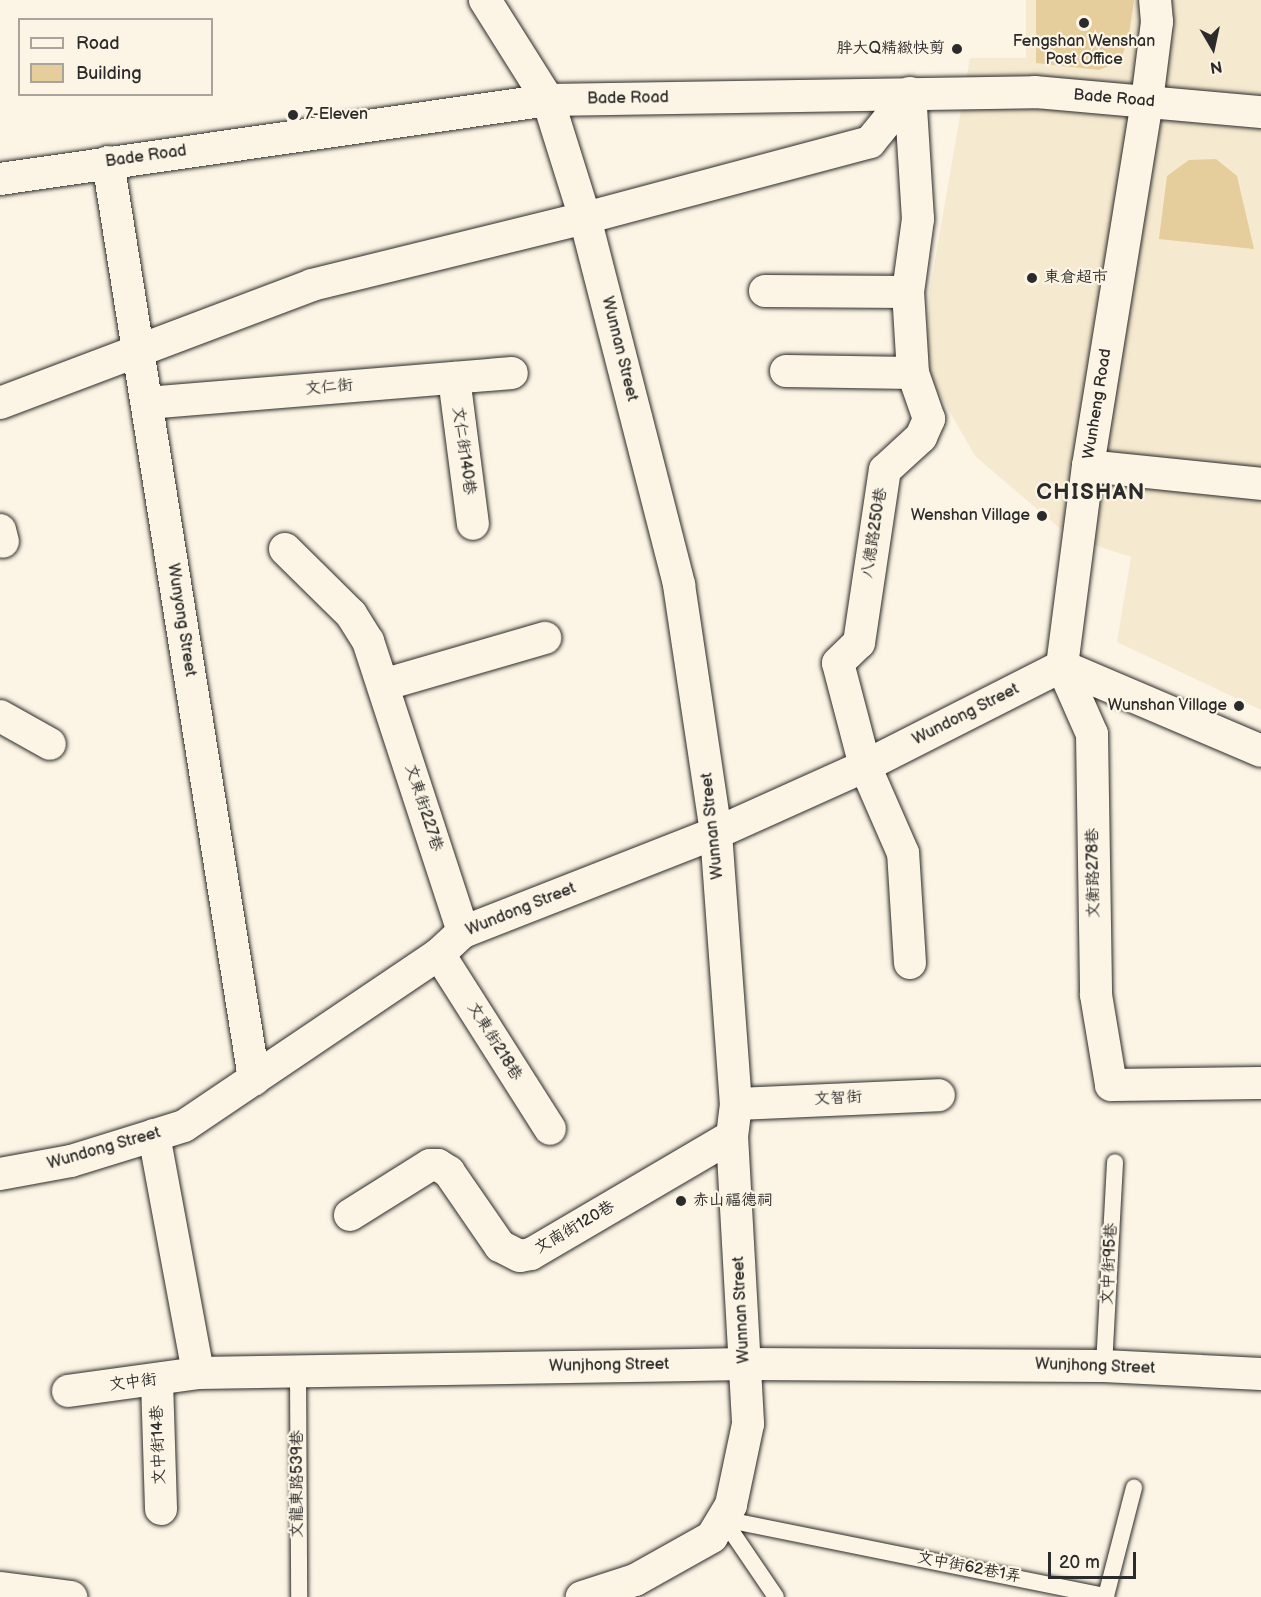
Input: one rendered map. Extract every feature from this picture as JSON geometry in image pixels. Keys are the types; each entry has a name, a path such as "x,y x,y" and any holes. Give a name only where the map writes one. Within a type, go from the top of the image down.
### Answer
{"street":[{"name":"Wunnan Street","path":"484,0 548,100 585,218 679,585 716,833 736,1104 732,1137 747,1424 731,1505 712,1537 635,1580 582,1597"},
{"name":"Wunheng Road","path":"1062,666 1088,466 1147,101 1157,22 1155,0"},
{"name":"Bade Road","path":"0,179 548,100 1035,92 1261,112"},
{"path":"0,403 312,285 585,218 870,142 910,93"},
{"name":"八德路250巷","path":"865,766 838,663 859,643 885,470 921,437 929,419 913,373 908,292 918,219 910,93"},
{"name":"Wunyong Street","path":"108,162 254,1079"},
{"path":"765,291 908,292"},
{"path":"786,371 913,373"},
{"name":"文仁街","path":"147,403 512,374"},
{"name":"文仁街140巷","path":"454,378 473,524"},
{"path":"1088,466 1261,484"},
{"name":"文東街227巷","path":"285,549 351,614 368,641 463,932"},
{"path":"383,684 545,638"},
{"path":"1062,666 1261,751"},
{"name":"Wundong Street","path":"0,1174 71,1161 184,1126 439,954 463,932 716,833 865,766 1062,666"},
{"name":"文衡路278巷","path":"1062,666 1092,734 1096,995 1111,1085 1261,1083"},
{"path":"0,716 50,744"},
{"path":"865,766 903,853 910,963"},
{"name":"文東街218巷","path":"439,954 550,1129"},
{"name":"文智街","path":"736,1104 939,1095"},
{"path":"154,1135 198,1372"},
{"name":"文南街120巷","path":"350,1215 430,1165 438,1165 449,1172 500,1246 520,1256 531,1254 732,1137"},
{"name":"Wunjhong Street","path":"198,1372 745,1364 1104,1366 1261,1374"},
{"name":"文中街","path":"68,1391 157,1381 198,1372"},
{"name":"文中街14巷","path":"157,1381 161,1509"},
{"path":"0,1588 70,1597"}],"lane":[{"name":"文中街95巷","path":"1104,1366 1115,1162"},
{"name":"文龍東路539巷","path":"297,1371 299,1597"},
{"name":"文中街62巷1弄","path":"723,1519 1106,1596 1134,1488"},
{"path":"723,1519 776,1597"}],"shaded area":[{"path":"1026,0 1261,0 1261,710 1117,642 1131,557 1070,537 975,456 926,370 930,289 970,58 1026,58"}],"building":[{"name":"Fengshan Wenshan Post Office","path":"1036,0 1134,0 1128,41 1119,62 1099,70 1036,63"},
{"path":"1216,159 1237,176 1254,249 1159,239 1167,176 1189,160"}],"place":[{"name":"Fengshan Wenshan Post Office","path":"1084,23"},
{"name":"胖大Q精緻快剪","path":"957,49"},
{"name":"7-Eleven","path":"293,115"},
{"name":"東倉超市","path":"1032,278"},
{"name":"Wenshan Village","path":"1042,516"},
{"name":"Wunshan Village","path":"1239,706"},
{"name":"赤山福德祠","path":"681,1201"}],"district":[{"name":"CHISHAN","path":"1091,493"}]}
